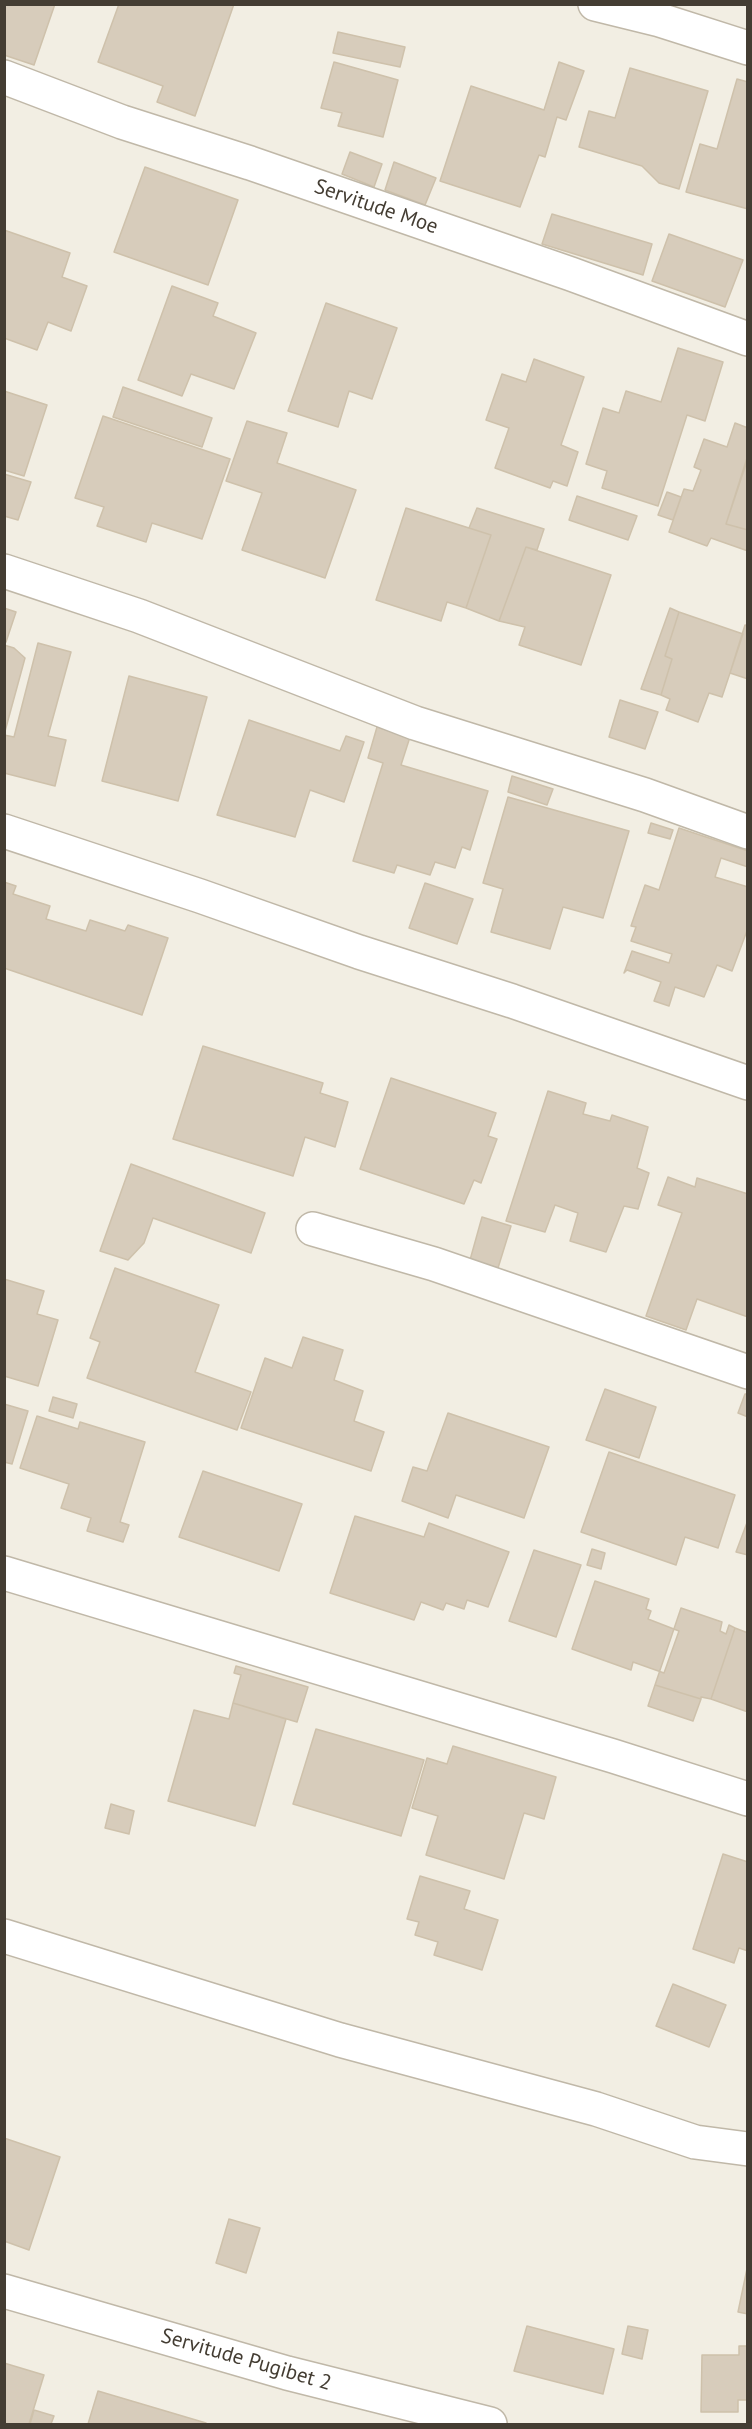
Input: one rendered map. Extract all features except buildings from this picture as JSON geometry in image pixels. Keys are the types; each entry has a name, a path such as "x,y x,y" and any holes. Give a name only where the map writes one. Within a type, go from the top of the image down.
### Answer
{"street":[{"path":"595,4 660,20 747,48"},
{"name":"Servitude Moe","path":"4,77 122,122 250,163 571,274 747,339"},
{"path":"4,571 139,616 415,723 645,795 747,832"},
{"path":"4,831 359,952 512,1001 747,1083"},
{"path":"313,1229 434,1264 747,1372"},
{"path":"4,1573 613,1755 747,1799"},
{"path":"4,1936 340,2040 596,2109 695,2142 747,2148"},
{"name":"Servitude Pugibet 2","path":"4,2291 287,2373 490,2424"}]}
